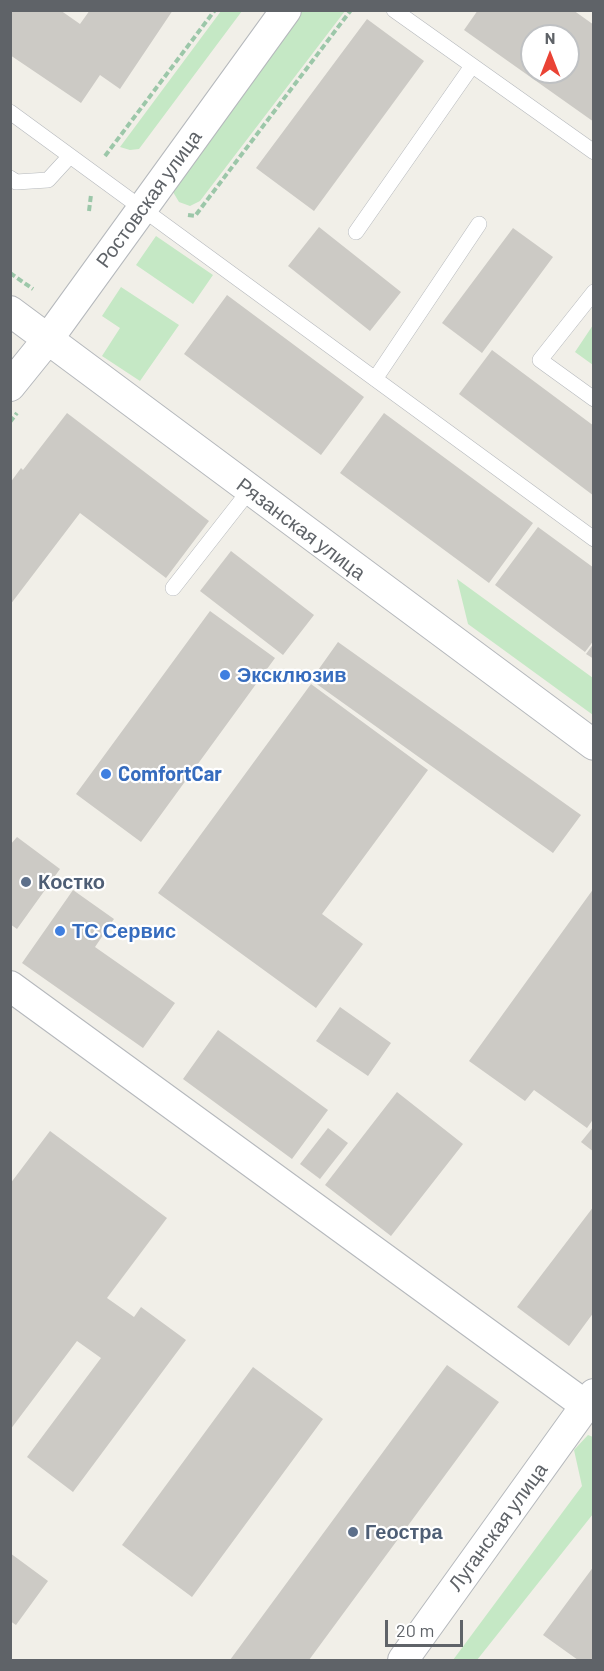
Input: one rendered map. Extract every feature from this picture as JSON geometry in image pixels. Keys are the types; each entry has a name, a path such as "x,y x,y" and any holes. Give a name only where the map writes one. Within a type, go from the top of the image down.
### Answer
{"street":[{"name":"Ростовская улица","path":"10,386 48,339 286,10"},
{"name":"Рязанская улица","path":"10,311 249,491 594,745"},
{"path":"10,986 590,1400"},
{"name":"Луганская улица","path":"403,1660 590,1400"}],"lane":[{"path":"393,10 594,152"},
{"path":"356,232 471,66"},
{"path":"10,112 594,538"},
{"path":"10,178 16,182 48,180 70,156"},
{"path":"375,379 479,224"},
{"path":"594,292 540,360 594,399"},
{"path":"172,588 249,491"}],"path":[{"path":"93,172 215,10"},
{"path":"185,215 195,216 351,10"},
{"path":"10,273 33,289"}],"green space":[{"path":"221,11 242,11 139,149 130,150 120,147"},
{"path":"301,11 345,11 200,201 190,206 179,202 173,192 174,181"},
{"path":"156,236 213,275 193,304 136,265"},
{"path":"121,287 179,325 140,381 102,356 120,328 102,316"},
{"path":"593,325 593,365 575,352"},
{"path":"457,579 593,678 593,715 468,624"},
{"path":"588,1435 593,1437 593,1514 477,1660 453,1660 582,1486 574,1450"}],"building":[{"path":"13,10 60,10 80,24 90,10 173,10 120,89 100,75 81,103 10,55 10,14"},
{"path":"478,10 573,10 594,25 594,122 540,84 580,84 580,24 520,24 520,70 464,30"},
{"path":"367,19 424,61 314,211 256,168"},
{"path":"319,227 401,292 370,331 288,266"},
{"path":"513,228 553,257 482,353 442,323"},
{"path":"227,295 364,397 321,455 184,354"},
{"path":"492,350 594,426 594,496 459,394"},
{"path":"67,413 209,521 166,578 80,513 10,605 10,483 21,468 23,470"},
{"path":"384,413 533,523 489,583 340,473"},
{"path":"538,527 594,568 594,640 585,652 495,585"},
{"path":"231,551 314,615 283,655 200,591"},
{"path":"210,611 275,658 141,842 76,794"},
{"path":"338,642 581,815 553,853 311,680"},
{"path":"594,643 594,659 586,654"},
{"path":"311,684 428,770 322,914 363,944 316,1008 158,893"},
{"path":"17,837 60,869 17,929 10,924 10,845"},
{"path":"594,888 594,1118 587,1128 534,1090 525,1101 469,1061"},
{"path":"73,890 114,919 95,947 175,1003 143,1048 22,963"},
{"path":"340,1007 391,1043 368,1076 316,1041"},
{"path":"218,1030 328,1110 292,1159 183,1079"},
{"path":"397,1092 463,1144 391,1236 325,1185"},
{"path":"594,1126 594,1152 581,1142"},
{"path":"328,1128 348,1143 320,1179 300,1164"},
{"path":"50,1131 167,1218 107,1298 134,1317 141,1307 186,1340 73,1492 27,1457 101,1358 77,1341 10,1430 10,1184"},
{"path":"594,1206 594,1312 569,1346 517,1307"},
{"path":"447,1365 499,1402 309,1660 230,1660"},
{"path":"253,1367 323,1419 192,1597 122,1545"},
{"path":"10,1553 48,1581 16,1625 10,1621"},
{"path":"594,1566 594,1660 578,1660 543,1635"}],"place":[{"name":"Эксклюзив","path":"225,675"},
{"name":"ComfortCar","path":"106,774"},
{"name":"Костко","path":"26,882"},
{"name":"ТС Сервис","path":"60,931"},
{"name":"Геостра","path":"353,1532"}]}
